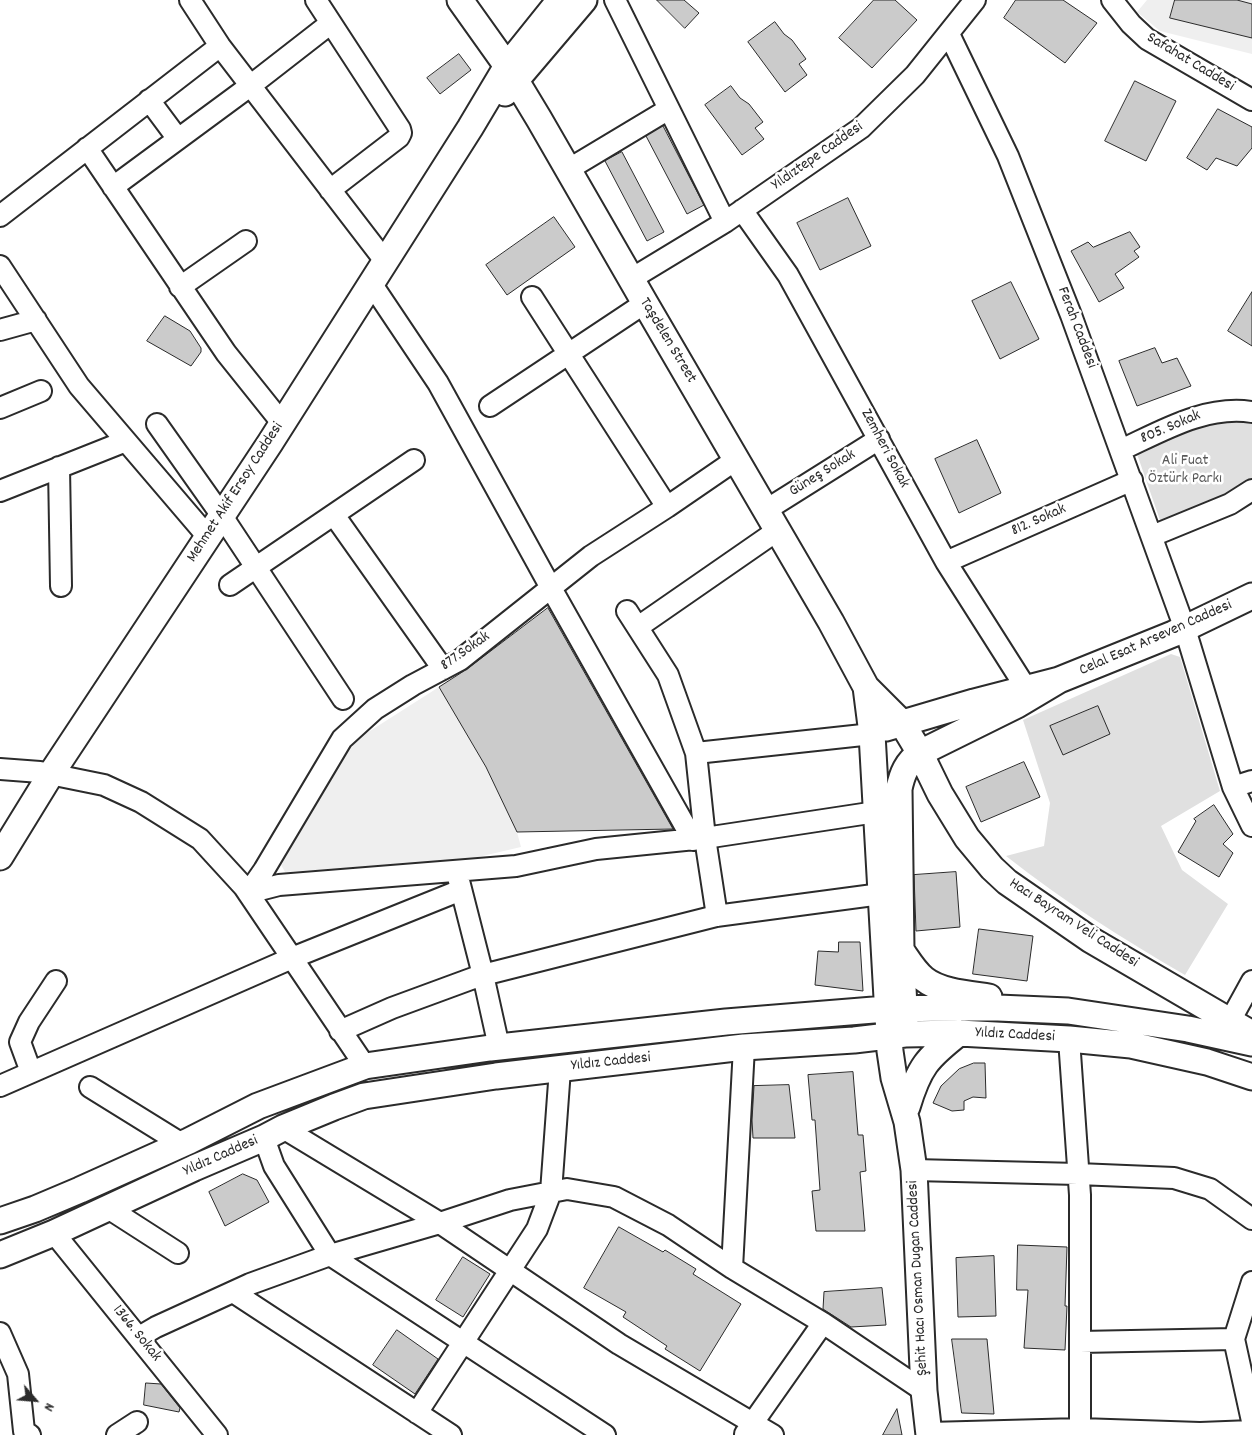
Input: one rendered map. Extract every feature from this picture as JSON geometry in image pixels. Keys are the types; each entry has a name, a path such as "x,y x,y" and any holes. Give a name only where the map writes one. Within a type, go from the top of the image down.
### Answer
{"main road":[{"name":"Taşdelen Street","path":"460,0 511,74 569,170 644,303 831,622 866,687"},
{"name":"Mehmet Akif Ersoy Caddesi","path":"0,857 51,774 222,516 470,128 511,74 560,0"},
{"name":"Mehmet Akif Ersoy Caddesi","path":"511,74 584,0"},
{"name":"Celal Esat Arseven Caddesi","path":"1059,680 1186,628 1252,596"},
{"path":"872,741 878,756 886,760 898,762 1017,705 1059,680"},
{"path":"872,741 902,723 1059,680"},
{"name":"Hacı Bayram Veli Caddesi","path":"866,687 902,723 916,755 967,838 992,868 1007,882 1091,940 1252,1034"},
{"path":"866,687 872,741 881,894 896,1022"},
{"path":"896,1022 901,950 899,789 902,777 916,755"},
{"path":"901,950 916,971 934,985 972,994 1068,1011"},
{"name":"Yıldız Caddesi","path":"0,1220 34,1209 80,1190 182,1144 258,1106 365,1066 499,1047 684,1026 896,1022 998,1008 1068,1011 1188,1029 1252,1043"},
{"name":"Yıldız Caddesi","path":"0,1255 54,1233 334,1106 364,1096 496,1076 744,1047 854,1040 896,1022 959,1033 1069,1039 1131,1045 1207,1062 1252,1077"},
{"name":"Şehit Hacı Osman Dugan Caddesi","path":"896,1022 894,1078 907,1114 914,1170 924,1392 929,1434"},
{"path":"907,1114 914,1081 924,1064 936,1051 959,1033"}],"street":[{"path":"190,0 220,46 385,261"},
{"path":"316,0 401,133 330,190"},
{"name":"Zemheri Sokak","path":"615,0 669,109 734,216 788,275 946,562 1026,688"},
{"name":"Yıldıztepe Caddesi","path":"631,279 734,216 861,128 915,75 975,0"},
{"name":"Safahat Caddesi","path":"1112,0 1130,24 1147,39 1252,100"},
{"path":"113,187 250,86 330,23"},
{"name":"Ferah Caddesi","path":"949,34 1008,156 1071,315 1186,628 1233,787 1252,826"},
{"path":"0,216 220,46"},
{"path":"149,100 178,139"},
{"path":"569,170 669,109"},
{"path":"87,148 226,353 282,423"},
{"path":"180,287 246,241"},
{"path":"0,266 79,386 208,537"},
{"path":"371,283 438,383 551,588 699,839"},
{"path":"532,297 668,507"},
{"path":"490,406 644,303"},
{"path":"0,330 36,320"},
{"path":"0,408 41,392"},
{"name":"805. Sokak","path":"1121,450 1171,427 1208,413 1238,410 1252,412"},
{"path":"157,424 222,516 343,699"},
{"name":"Güneş Sokak","path":"696,753 668,675 632,619 772,520 879,439"},
{"path":"0,490 126,441"},
{"name":"877.Sokak","path":"248,893 264,870 342,739 375,708 460,660 591,556 668,507 737,459"},
{"path":"230,585 414,460"},
{"path":"59,468 61,586"},
{"name":"812. Sokak","path":"946,562 1132,480"},
{"path":"1152,536 1230,504 1252,490"},
{"path":"334,515 442,669"},
{"path":"717,916 699,839 696,753 872,741"},
{"path":"0,769 51,774 104,785 141,802 200,839 248,893 365,1066"},
{"path":"1233,787 1252,781"},
{"path":"0,1086 292,958 458,880 596,849 699,839 876,812"},
{"path":"248,893 279,885 458,880"},
{"path":"458,880 483,975 499,1047"},
{"path":"340,1030 392,1008 483,975 717,916 881,894"},
{"path":"31,1072 20,1042 29,1022 56,981"},
{"path":"1230,1021 1252,981"},
{"path":"1069,1039 1078,1174 1080,1429"},
{"path":"732,1268 744,1047"},
{"path":"417,1413 537,1229 551,1192 560,1069"},
{"path":"90,1087 182,1144"},
{"path":"605,1435 330,1255 274,1166 274,1133 440,1223 618,1344 748,1429 773,1435"},
{"path":"914,1170 1174,1178 1210,1189 1252,1219"},
{"path":"138,1337 250,1284 330,1255 440,1223 510,1200 567,1189 614,1197 671,1227 732,1268 823,1322 924,1392"},
{"path":"108,1208 178,1253"},
{"name":"1366. Sokak","path":"54,1233 217,1435"},
{"path":"1252,1282 1234,1340 1252,1422"},
{"path":"233,1292 451,1435"},
{"path":"748,1429 823,1322"},
{"path":"0,1333 18,1374 24,1431 30,1435"},
{"path":"1080,1342 1234,1340"},
{"path":"117,1435 137,1422"},
{"path":"929,1434 1080,1429 1114,1433 1252,1432"}],"shaded area":[{"path":"1147,0 1252,0 1252,54 1160,31 1137,12"},
{"path":"439,687 486,767 517,832 521,847 461,861 285,872 280,863 343,756 359,738"}],"green space":[{"name":"Ali Fuat Öztürk Parkı","path":"1222,416 1252,417 1252,483 1161,523 1137,454 1141,449"},
{"path":"1171,654 1180,657 1220,791 1161,826 1182,870 1228,904 1185,975 1094,919 1049,889 1006,856 1044,846 1050,803 1023,720"}],"building":[{"path":"657,0 684,0 699,13 685,28"},
{"path":"874,0 895,0 917,20 872,68 839,38"},
{"path":"1016,0 1063,0 1097,23 1065,63 1004,18"},
{"path":"1175,0 1237,0 1252,4 1252,38 1170,18"},
{"path":"775,22 806,59 799,64 807,75 785,92 748,42"},
{"path":"459,54 471,70 440,94 427,78"},
{"path":"1135,81 1176,101 1146,161 1105,141"},
{"path":"731,86 763,122 755,128 764,139 742,155 705,105"},
{"path":"1218,109 1252,127 1252,148 1237,166 1216,158 1207,170 1187,158"},
{"path":"663,126 704,205 687,214 646,136"},
{"path":"622,152 664,232 647,241 605,161"},
{"path":"848,198 871,246 820,270 797,223"},
{"path":"554,217 575,247 507,295 486,265"},
{"path":"1130,232 1140,247 1134,251 1139,257 1115,274 1124,288 1099,302 1071,251 1088,242 1093,247"},
{"path":"1011,282 1039,339 1000,359 972,301"},
{"path":"1252,292 1252,346 1228,331"},
{"path":"165,316 190,331 201,348 201,352 191,366 147,341"},
{"path":"1155,348 1162,363 1177,358 1191,386 1137,406 1119,361"},
{"path":"977,440 1001,493 959,513 935,459"},
{"path":"548,608 673,829 517,832 486,767 439,687 467,669"},
{"path":"1098,706 1110,734 1063,755 1050,726"},
{"path":"1024,762 1040,797 981,822 966,787"},
{"path":"1214,805 1233,834 1223,844 1233,853 1219,877 1178,852 1196,821 1194,819"},
{"path":"956,872 960,927 916,931 914,875"},
{"path":"979,929 1033,936 1027,981 973,974"},
{"path":"839,942 860,942 863,991 815,985 818,951 838,952"},
{"path":"974,1063 985,1063 986,1098 973,1097 964,1101 964,1110 952,1111 933,1103 941,1086 959,1069"},
{"path":"853,1072 858,1135 863,1135 866,1171 860,1172 865,1231 816,1231 812,1191 820,1190 815,1120 812,1120 808,1075"},
{"path":"789,1085 795,1138 753,1138 754,1086"},
{"path":"243,1174 257,1180 269,1202 225,1226 209,1192"},
{"path":"619,1227 663,1252 665,1250 696,1269 693,1274 741,1304 700,1371 665,1349 667,1346 623,1317 626,1312 584,1288"},
{"path":"1018,1245 1067,1247 1065,1350 1024,1348 1028,1290 1017,1290"},
{"path":"994,1256 996,1316 958,1317 956,1258"},
{"path":"463,1257 490,1274 463,1317 436,1300"},
{"path":"882,1288 886,1325 851,1327 823,1309 824,1292"},
{"path":"397,1330 438,1359 415,1394 373,1365"},
{"path":"952,1339 987,1339 994,1414 962,1413"},
{"path":"146,1383 161,1384 180,1408 179,1412 144,1405"},
{"path":"897,1409 902,1435 883,1435"}]}
